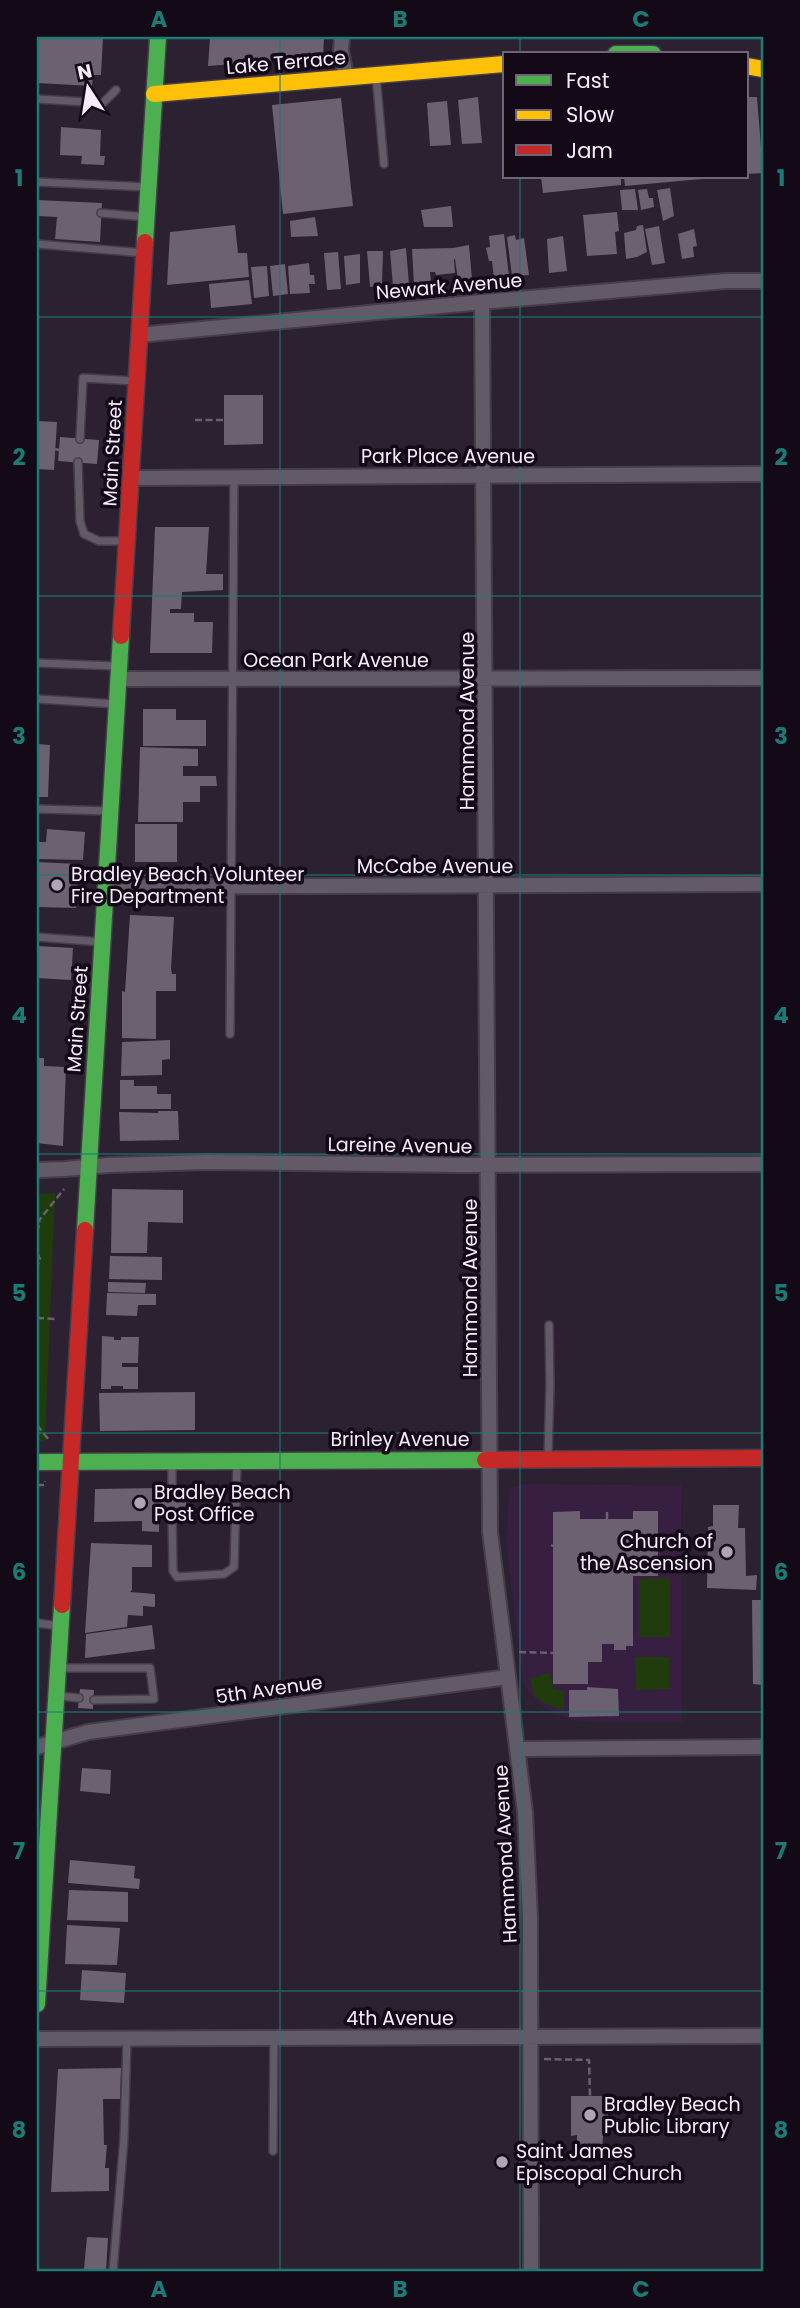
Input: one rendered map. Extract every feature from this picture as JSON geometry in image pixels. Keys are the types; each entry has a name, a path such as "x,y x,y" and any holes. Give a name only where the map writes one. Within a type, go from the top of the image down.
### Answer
{"main road":[{"name":"Main Street","path":"37,2004 45,1744 55,1695 60,1626 158,37"},
{"name":"Lake Terrace","path":"154,94 503,64"},
{"name":"Brinley Avenue","path":"41,1469 69,1462 763,1458"}],"street":[{"path":"342,37 341,50 346,77"},
{"name":"Newark Avenue","path":"139,335 482,302 726,281 763,281"},
{"name":"Hammond Avenue","path":"482,302 491,1545 525,1812 529,1903 531,2271"},
{"name":"Park Place Avenue","path":"132,478 763,474"},
{"name":"Ocean Park Avenue","path":"120,672 233,680 763,678"},
{"name":"McCabe Avenue","path":"106,887 763,884"},
{"name":"Lareine Avenue","path":"37,1170 206,1162 763,1164"},
{"name":"5th Avenue","path":"45,1744 88,1732 508,1677"},
{"path":"518,1749 763,1747"},
{"name":"4th Avenue","path":"37,2039 763,2036"}],"lane":[{"path":"376,75 384,164"},
{"path":"37,100 103,103 116,90"},
{"path":"37,181 148,187"},
{"path":"101,213 146,217"},
{"path":"37,244 144,253"},
{"path":"80,439 83,378 137,381"},
{"path":"78,462 80,521 84,534 99,541 128,541"},
{"path":"230,1034 234,476"},
{"path":"37,663 120,672"},
{"path":"37,699 118,704"},
{"path":"37,809 111,811"},
{"path":"37,937 103,942"},
{"path":"548,1459 549,1325"},
{"path":"172,1461 172,1492"},
{"path":"172,1514 173,1572 177,1577 230,1572 234,1567 237,1461"},
{"path":"37,1623 60,1626"},
{"path":"57,1668 150,1668 154,1699 94,1700"},
{"path":"55,1695 79,1698"},
{"path":"273,2151 274,2038"},
{"path":"113,2271 124,2138 127,2039"}],"path":[{"path":"195,420 224,420"},
{"path":"37,1223 64,1189"},
{"path":"37,1232 41,1218"},
{"path":"37,1253 40,1259 37,1267"},
{"path":"37,1318 56,1319"},
{"path":"37,1425 49,1440"},
{"path":"37,1485 44,1485 41,1469"},
{"path":"607,1509 607,1519"},
{"path":"659,1545 665,1546"},
{"path":"517,1651 522,1654 553,1653"},
{"path":"530,2059 589,2060 590,2096"}],"shaded area":[{"path":"524,1484 681,1485 682,1722 573,1720 549,1711 534,1699 523,1683 506,1543 509,1493 512,1488"}],"green space":[{"path":"55,1193 45,1441 37,1441 37,1194"},
{"path":"670,1578 670,1637 639,1637 639,1579"},
{"path":"635,1657 669,1657 670,1689 636,1690"},
{"path":"549,1672 554,1689 564,1691 564,1710 535,1697 530,1679"}],"building":[{"path":"37,37 103,37 101,75 93,75 92,86 37,83"},
{"path":"210,37 324,37 323,57 208,66"},
{"path":"478,97 482,143 462,144 458,100"},
{"path":"748,97 757,97 763,173 748,174"},
{"path":"341,98 353,206 283,214 272,105"},
{"path":"447,101 451,145 430,146 427,103"},
{"path":"61,127 101,130 100,156 105,156 104,165 81,164 82,156 60,155"},
{"path":"541,178 621,178 621,185 543,193"},
{"path":"624,178 702,178 702,179 625,186"},
{"path":"670,188 674,216 663,221 657,190"},
{"path":"635,189 638,210 622,210 620,190"},
{"path":"647,189 649,198 653,198 654,207 641,210 638,190"},
{"path":"37,200 102,203 100,242 55,239 57,217 37,216"},
{"path":"451,206 453,227 424,227 421,210"},
{"path":"617,212 617,254 587,256 583,215"},
{"path":"315,217 318,236 291,237 290,221"},
{"path":"235,225 238,253 247,253 249,277 167,285 170,232"},
{"path":"643,225 647,252 626,259 624,233"},
{"path":"659,226 665,263 652,265 645,229"},
{"path":"694,229 697,246 693,247 694,257 682,259 678,234"},
{"path":"504,234 509,276 494,278 492,261 489,261 486,248 490,247 489,236"},
{"path":"515,235 516,240 524,238 529,275 512,276 507,237"},
{"path":"563,236 567,271 549,273 547,239"},
{"path":"469,245 472,279 458,280 454,259 455,273 436,275 435,272 430,272 431,282 414,284 412,249"},
{"path":"406,248 409,284 393,286 390,251"},
{"path":"367,251 383,251 382,285 370,287"},
{"path":"338,252 341,289 327,290 324,253"},
{"path":"360,254 360,283 346,285 344,256"},
{"path":"309,263 310,275 314,275 315,284 309,284 310,293 290,294 288,266"},
{"path":"285,264 288,294 273,296 270,266"},
{"path":"267,266 269,296 254,298 251,267"},
{"path":"249,280 252,304 211,308 209,284"},
{"path":"224,395 263,395 263,444 224,445"},
{"path":"37,421 57,422 54,470 37,469"},
{"path":"60,437 99,440 97,464 58,461"},
{"path":"155,527 209,527 206,574 223,574 223,590 182,592 181,609 170,609 170,613 194,613 194,622 213,622 212,653 150,653"},
{"path":"143,709 176,709 176,720 206,720 206,746 143,746"},
{"path":"37,744 50,745 48,797 37,797"},
{"path":"140,747 198,749 198,766 183,766 183,776 216,776 217,786 200,786 200,802 183,802 183,822 138,822"},
{"path":"135,824 177,824 177,862 135,862"},
{"path":"47,829 85,832 83,860 37,859 37,842 46,842"},
{"name":"Bradley Beach Volunteer Fire Department","path":"37,862 79,864 76,908 37,907"},
{"path":"130,915 174,917 171,969 172,974 176,974 176,991 156,991 156,1039 122,1038 122,991 125,992"},
{"path":"37,946 73,948 71,980 37,978"},
{"path":"170,1040 170,1059 162,1060 162,1075 121,1076 122,1042"},
{"path":"37,1058 44,1058 44,1066 66,1067 63,1146 37,1143"},
{"path":"120,1080 134,1080 134,1086 157,1086 157,1094 171,1094 171,1109 120,1109"},
{"path":"178,1111 179,1140 120,1141 119,1112"},
{"path":"112,1189 183,1190 183,1223 148,1222 147,1253 111,1253"},
{"path":"110,1256 162,1257 162,1280 109,1279"},
{"path":"108,1282 146,1283 145,1293 108,1292"},
{"path":"107,1293 156,1294 156,1305 138,1305 137,1316 106,1315"},
{"path":"102,1336 114,1337 114,1340 121,1340 121,1337 139,1337 138,1363 122,1363 122,1367 138,1367 138,1389 111,1386 111,1389 101,1389"},
{"path":"195,1392 195,1430 100,1431 99,1393"},
{"name":"Bradley Beach Post Office","path":"158,1488 158,1492 186,1492 186,1513 159,1515 159,1532 142,1531 142,1521 94,1522 95,1489"},
{"name":"Church of the Ascension","path":"713,1505 739,1505 738,1528 745,1528 746,1576 757,1575 756,1590 707,1588 708,1527 713,1526"},
{"path":"580,1511 580,1519 633,1519 633,1511 658,1511 658,1576 633,1576 633,1646 626,1646 626,1650 614,1650 614,1644 602,1644 602,1662 588,1662 588,1684 553,1684 553,1512"},
{"path":"91,1543 152,1545 152,1567 132,1567 130,1592 155,1594 155,1607 143,1606 143,1616 128,1615 127,1627 85,1633"},
{"path":"752,1600 763,1600 763,1685 753,1684"},
{"path":"152,1625 155,1649 85,1658 86,1634"},
{"path":"587,1687 618,1689 619,1716 569,1717 569,1690 587,1690"},
{"path":"80,1689 94,1690 93,1709 78,1708"},
{"path":"82,1768 111,1770 110,1794 80,1791"},
{"path":"70,1860 135,1866 134,1878 140,1879 139,1889 68,1883"},
{"path":"69,1890 128,1892 128,1922 67,1920"},
{"path":"67,1925 120,1928 117,1965 65,1964"},
{"path":"82,1970 126,1973 124,2003 80,2000"},
{"path":"121,2068 120,2099 103,2099 104,2145 107,2145 105,2168 109,2168 109,2191 51,2192 58,2069"},
{"name":"Bradley Beach Public Library","path":"571,2096 608,2096 608,2135 603,2135 602,2153 577,2154 577,2135 571,2136"},
{"path":"87,2237 108,2238 106,2271 84,2269"}],"traffic: fast":[{"path":"145,242 158,37"},
{"path":"85,1230 121,636"},
{"path":"37,1462 485,1460"},
{"path":"37,2004 62,1605"}],"traffic: slow":[{"path":"154,94 503,64"},
{"path":"748,66 763,69"}],"traffic: jam":[{"path":"121,636 145,242"},
{"path":"62,1605 85,1230"},
{"path":"485,1460 763,1458"}],"place":[{"name":"Bradley Beach Volunteer Fire Department","path":"57,885"},
{"name":"Bradley Beach Post Office","path":"140,1503"},
{"name":"Church of the Ascension","path":"727,1552"},
{"name":"Bradley Beach Public Library","path":"590,2115"},
{"name":"Saint James Episcopal Church","path":"502,2162"}]}
